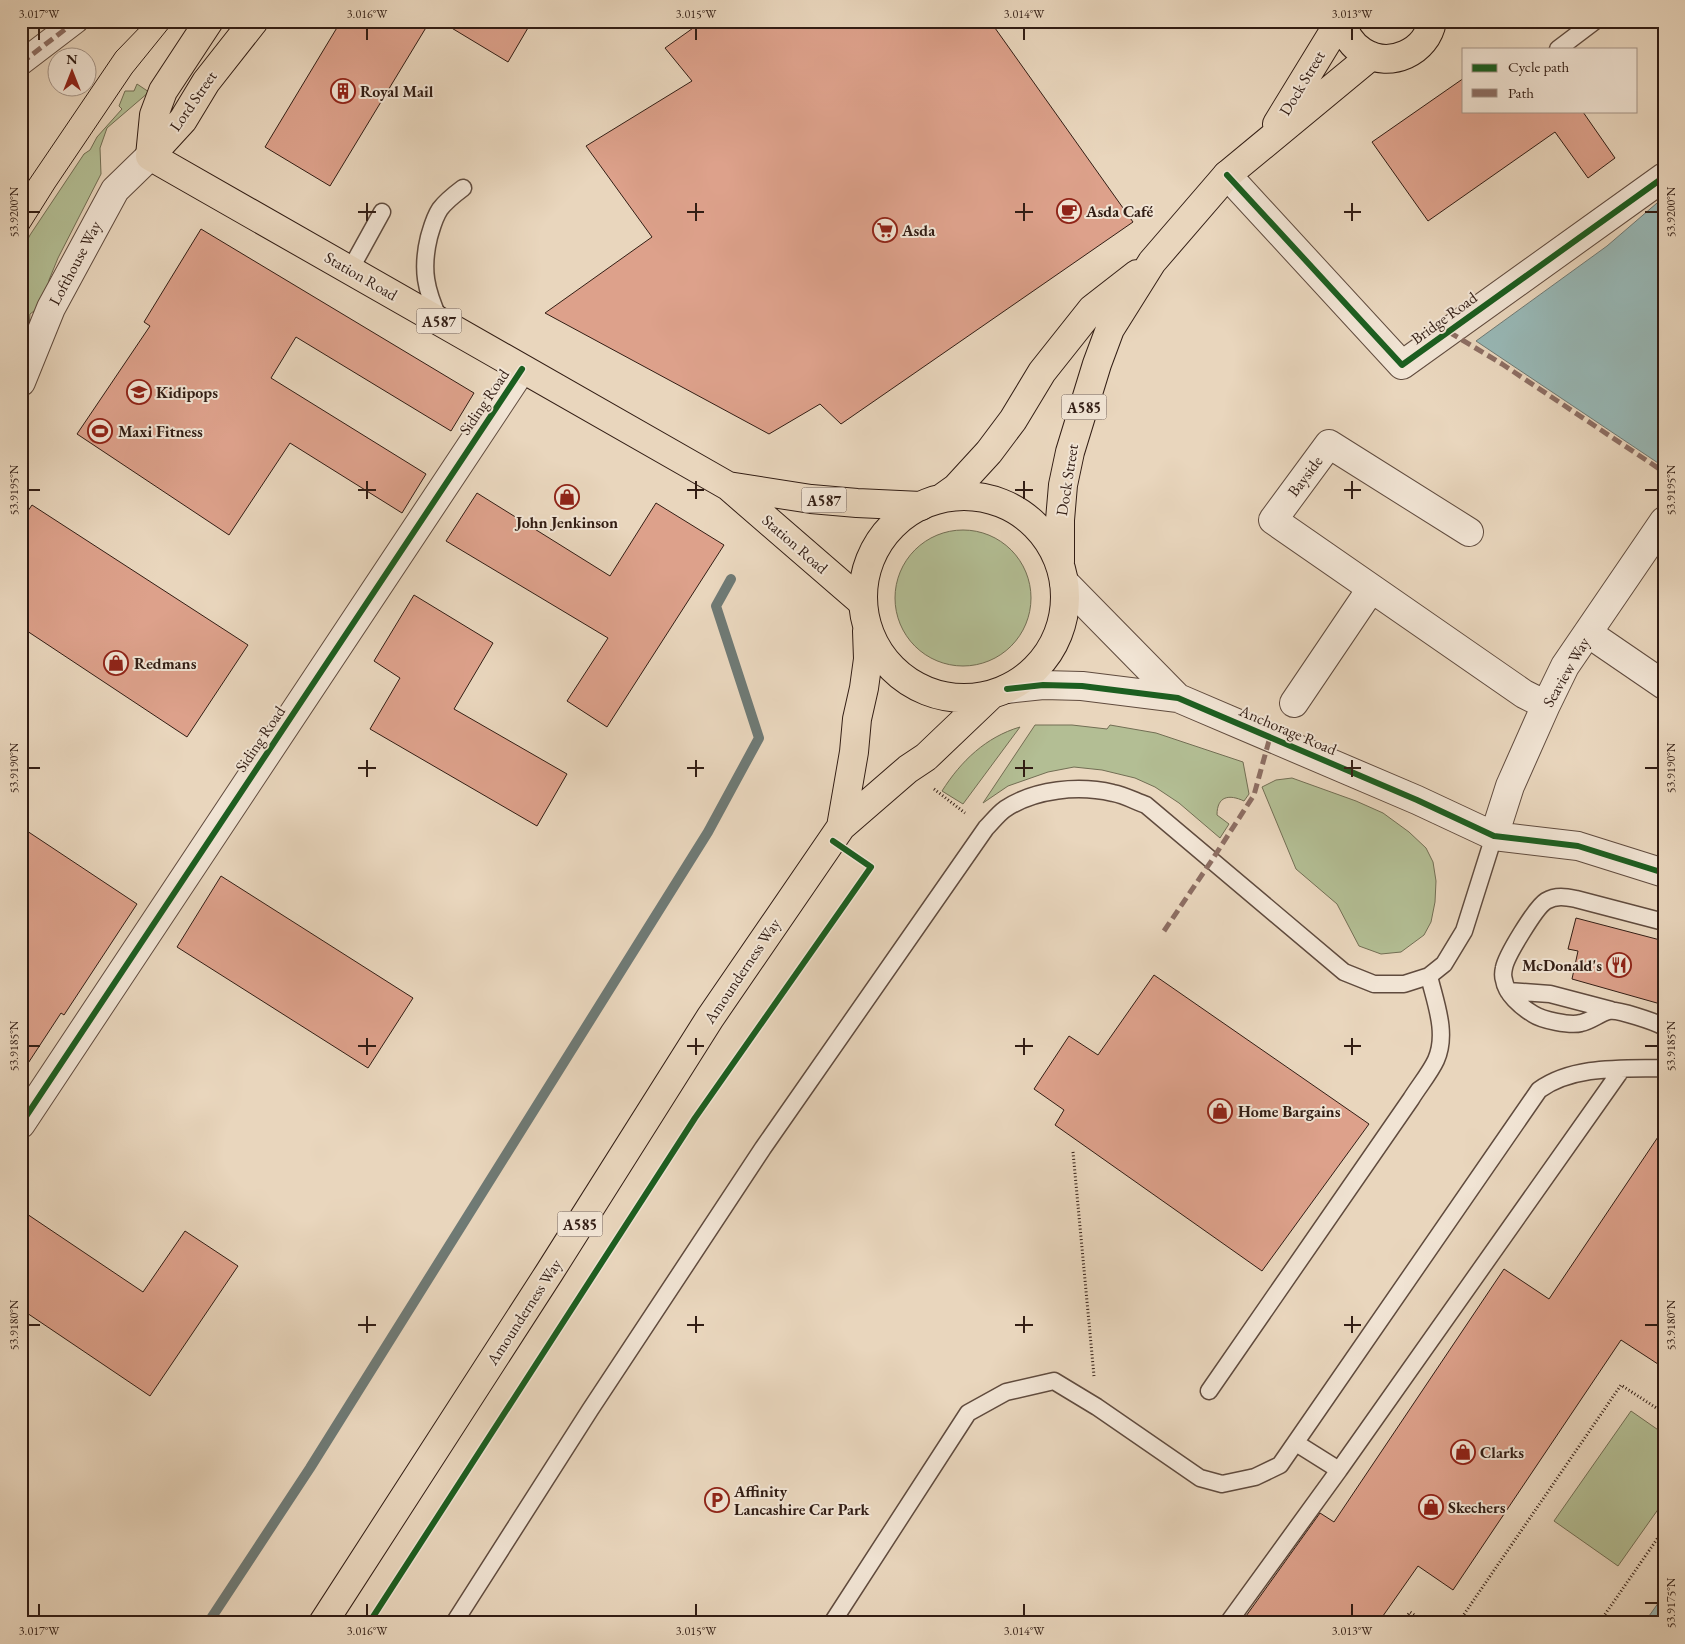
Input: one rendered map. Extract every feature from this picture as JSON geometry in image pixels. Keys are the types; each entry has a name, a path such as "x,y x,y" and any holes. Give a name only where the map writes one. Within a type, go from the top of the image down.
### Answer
{"main road":[{"name":"Lord Street","path":"150,156 154,115 163,90 209,21"},
{"name":"Lord Street","path":"150,156 182,120 206,82 254,21"},
{"path":"1340,21 1345,34 1362,52 1370,56 1392,58 1404,56 1423,42 1431,28 1432,21"},
{"name":"Dock Street","path":"1264,144 1340,21"},
{"name":"Dock Street","path":"1062,574 1060,520 1063,485 1072,443 1110,329 1152,262 1227,175 1370,56"},
{"name":"Station Road","path":"150,156 728,486 864,613"},
{"name":"Dock Street","path":"932,502 956,488 989,452 1012,420 1042,372 1092,309 1152,262"},
{"name":"Station Road","path":"728,486 811,499 856,503 932,502"},
{"name":"A585","path":"965,496 993,501 1022,514 1042,533 1053,548 1062,574 1065,608 1058,636 1043,661 1023,680 999,692 957,699 924,691 902,678 884,660 873,643 864,613 866,571 878,543 897,521 932,502 965,496"},
{"name":"Amounderness Way","path":"841,827 868,659 864,613"},
{"name":"Amounderness Way","path":"323,1623 549,1274 710,1018 841,827 908,769 926,757 999,692"}],"street":[{"path":"21,63 76,21"},
{"name":"Lofthouse Way","path":"21,382 51,308 114,190 150,156"},
{"name":"Bridge Road","path":"1227,175 1402,365 1664,177"},
{"name":"Siding Road","path":"21,1124 522,369"},
{"name":"Bayside","path":"1469,532 1330,444 1273,520 1524,694 1546,705"},
{"name":"Seaview Way","path":"1494,836 1510,786 1565,666 1664,521"},
{"name":"Anchorage Road","path":"1062,574 1178,698"},
{"path":"1294,703 1371,589"},
{"path":"1588,633 1664,685"},
{"name":"Anchorage Road","path":"999,692 1043,685 1082,686 1178,698 1408,796 1494,836 1578,846 1664,873"}],"lane":[{"path":"1559,48 1594,21"},
{"path":"440,322 429,297 424,265 437,214 441,207 463,188"},
{"path":"350,270 382,212"},
{"path":"454,1623 590,1410 763,1148 986,828 1004,809 1026,799 1052,791 1083,788 1114,793 1146,805 1344,972 1374,984 1404,984 1429,976 1444,964 1464,931 1494,836"},
{"path":"1611,1010 1581,1023 1566,1024 1535,1016 1508,991 1504,979 1504,968 1524,930 1540,905 1561,896 1664,922"},
{"path":"1209,1391 1436,1060 1441,1043 1440,1024 1429,976"},
{"path":"1508,991 1550,994 1657,1022 1664,1027"},
{"path":"832,1623 968,1413 1006,1392 1054,1381 1097,1407 1200,1478 1222,1484 1255,1477 1280,1465 1539,1090 1550,1082 1581,1072 1664,1068"},
{"path":"1228,1623 1339,1470 1622,1069"},
{"path":"1296,1443 1339,1470"}],"path":[{"path":"908,769 986,828"},
{"path":"1073,1152 1097,1407"},
{"path":"1458,1623 1620,1385 1664,1413"},
{"path":"1599,1623 1664,1529"},
{"path":"1402,1623 1410,1612 1426,1623"}],"green space":[{"path":"137,84 149,92 107,128 100,148 101,174 58,258 49,280 49,300 30,314 29,327 21,348 21,253 30,235 84,154 90,150 97,137 122,109 119,106 125,91 134,91"},
{"path":"963,530 989,535 1001,541 1011,550 1020,560 1026,572 1031,598 1026,624 1020,636 1011,646 1001,655 989,661 963,666 937,661 925,655 915,646 906,636 900,624 895,598 900,572 906,560 915,550 925,541 937,535"},
{"path":"1035,725 1072,725 1107,729 1110,725 1156,733 1243,762 1249,794 1244,801 1229,797 1222,800 1219,804 1217,815 1229,824 1220,838 1179,803 1155,787 1135,778 1102,770 1074,767 1048,772 1008,786 983,803"},
{"path":"1020,727 963,804 942,791 957,770 975,752 996,737"},
{"path":"1292,778 1356,801 1383,813 1409,832 1426,848 1433,862 1436,881 1435,902 1431,922 1424,935 1401,952 1381,954 1359,946 1337,904 1296,869 1262,787 1276,780"},
{"path":"1631,1411 1664,1434 1664,1501 1618,1566 1554,1521"}],"water":[{"path":"1664,197 1664,467 1476,341 1607,246"},
{"path":"1664,1595 1664,1623 1644,1623"}],"building":[{"name":"Royal Mail","path":"341,21 430,21 330,186 265,147"},
{"path":"440,21 532,21 508,62"},
{"name":"Asda","path":"703,21 990,21 1133,222 841,424 820,404 769,434 545,313 652,237 586,146 692,81 665,48"},
{"path":"1462,79 1462,112 1583,112 1615,158 1588,178 1555,132 1428,221 1372,142"},
{"path":"201,229 474,393 451,431 296,337 271,378 426,474 402,513 290,443 229,535 77,434 150,326 144,322"},
{"path":"477,493 610,576 656,503 724,545 607,727 567,701 608,638 446,541"},
{"path":"32,505 248,645 187,737 21,627 21,521"},
{"path":"414,595 493,643 454,709 567,774 537,826 370,729 400,678 374,661"},
{"path":"21,827 137,904 64,1015 61,1013 21,1074"},
{"path":"221,876 413,998 368,1068 177,947"},
{"name":"McDonald's","path":"1576,918 1664,941 1664,1005 1572,979 1578,951 1568,949"},
{"path":"1154,975 1369,1124 1262,1271 1055,1125 1064,1110 1034,1089 1069,1036 1098,1055"},
{"path":"1664,1128 1664,1368 1621,1340 1453,1590 1418,1566 1378,1623 1241,1623 1320,1513 1334,1522 1504,1269 1549,1299"},
{"path":"21,1210 143,1292 185,1231 238,1266 150,1396 21,1309"}],"waterway":[{"path":"208,1623 310,1468 708,832 759,738 716,606 731,579"}],"tram line":[{"path":"21,192 116,52 146,21"},
{"path":"21,241 132,73 174,21"}],"marked path":[{"path":"21,63 76,21"},
{"path":"1449,332 1502,364 1664,472"},
{"path":"1164,931 1254,795 1270,737"}],"cycle path":[{"path":"1227,175 1402,365 1664,177"},
{"path":"21,1124 522,369"},
{"path":"1007,689 1043,685 1082,686 1178,698 1417,800 1494,836 1578,846 1664,873"},
{"path":"369,1623 695,1118 871,867 833,841"}],"place":[{"name":"Royal Mail","path":"343,91"},
{"name":"Asda Café","path":"1069,211"},
{"name":"Asda","path":"885,230"},
{"name":"Kidipops","path":"139,392"},
{"name":"Maxi Fitness","path":"100,431"},
{"name":"John Jenkinson","path":"567,497"},
{"name":"Redmans","path":"116,663"},
{"name":"McDonald's","path":"1619,965"},
{"name":"Home Bargains","path":"1220,1111"},
{"name":"Clarks","path":"1463,1452"},
{"name":"Affinity Lancashire Car Park","path":"717,1500"},
{"name":"Skechers","path":"1431,1507"}]}
